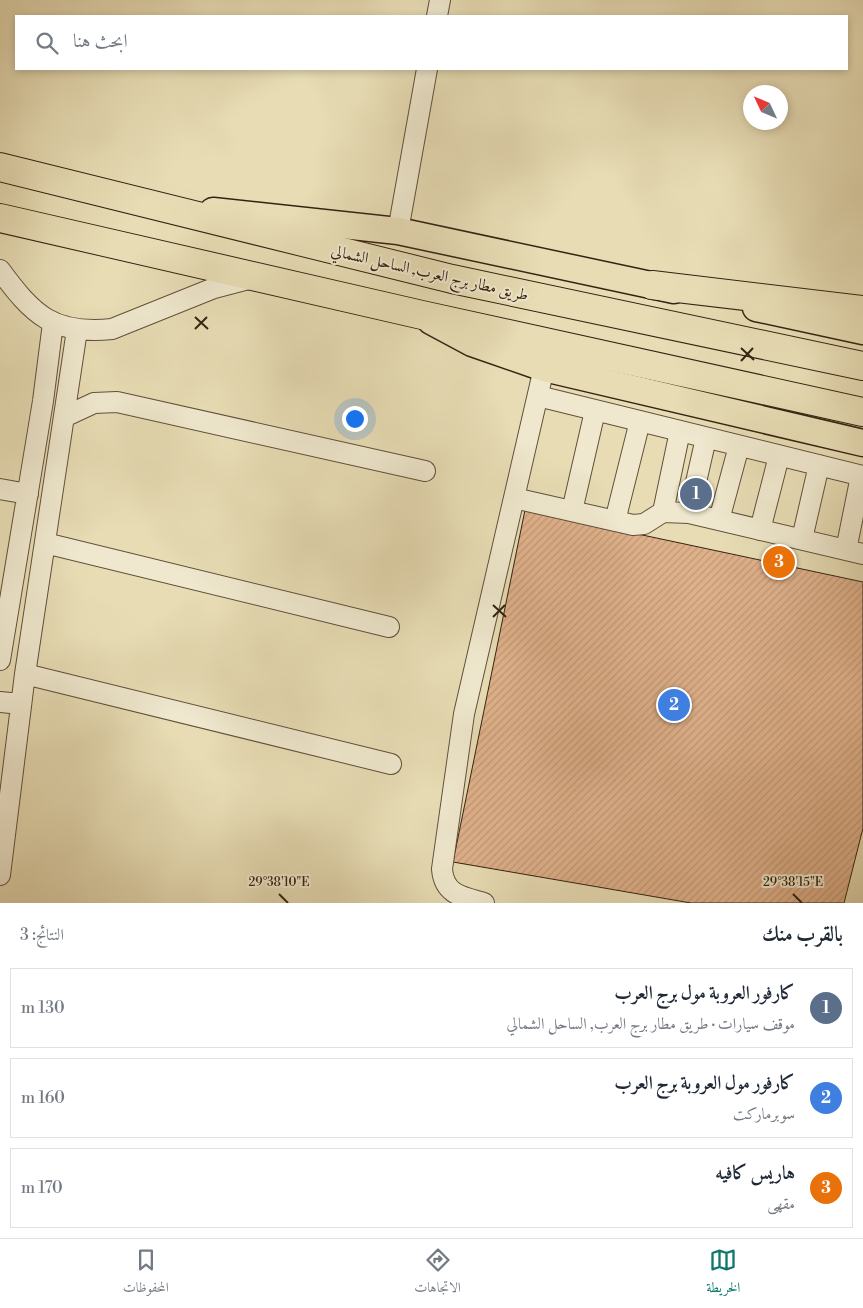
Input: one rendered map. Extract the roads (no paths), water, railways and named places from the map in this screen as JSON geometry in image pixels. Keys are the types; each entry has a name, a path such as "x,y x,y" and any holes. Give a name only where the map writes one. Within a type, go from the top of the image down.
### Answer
{"highway":[{"name":"طريق مطار برج العرب, الساحل الشمالي","path":"0,167 452,279 863,366"},
{"path":"0,218 422,315 863,412"},
{"path":"652,285 863,310"}],"main road":[{"path":"152,204 398,230 863,331"},
{"path":"422,315 472,343 544,368 863,443"}],"street":[{"path":"437,15 440,0"},
{"path":"398,230 427,70"},
{"path":"0,270 29,307 53,322 76,330 112,330 214,288 258,277"},
{"path":"53,322 37,439 0,658 26,667 391,764"},
{"path":"0,875 26,667 76,330"},
{"path":"484,903 451,892 445,886 442,870 464,714 544,368"},
{"path":"514,498 639,525 663,512 689,513 854,552 862,476 538,396"},
{"path":"64,417 94,403 117,402 425,471"},
{"path":"572,511 595,411"},
{"path":"615,521 640,421"},
{"path":"663,512 680,432"},
{"path":"689,513 706,438"},
{"path":"37,439 60,442"},
{"path":"719,520 739,446"},
{"path":"760,530 779,456"},
{"path":"802,539 819,466"},
{"path":"0,489 28,494"},
{"path":"24,520 46,534 389,627"},
{"path":"17,562 42,566"},
{"path":"0,702 21,704"}],"place":[{"name":"كارفور العروبة مول برج العرب","path":"696,494"},
{"name":"هاريس كافيه","path":"779,562"},
{"name":"كارفور مول العروبة برج العرب","path":"674,705"}]}
